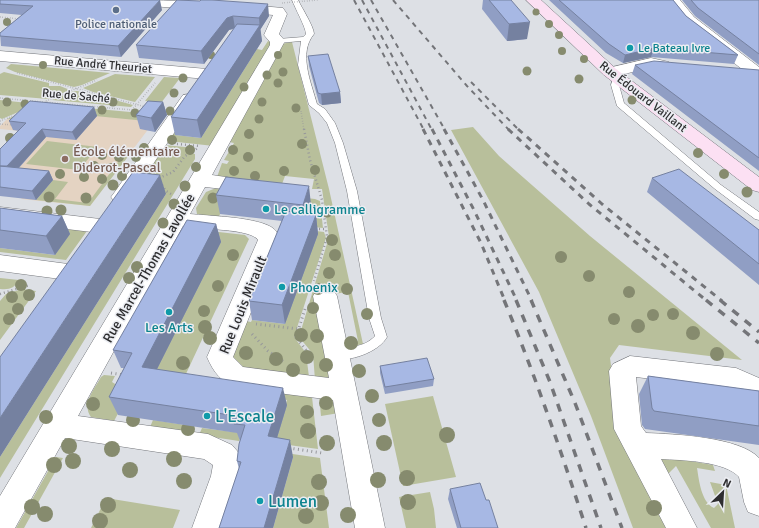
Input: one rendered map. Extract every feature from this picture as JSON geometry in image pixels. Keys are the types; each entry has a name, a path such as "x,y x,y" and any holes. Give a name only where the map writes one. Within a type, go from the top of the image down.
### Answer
{"main road":[{"name":"Rue Édouard Vaillant","path":"533,0 614,75 759,186"}],"street":[{"path":"124,0 219,7 280,7"},
{"path":"673,0 689,20 758,74"},
{"path":"168,15 177,4"},
{"name":"Rue Marcel-Thomas Lavollée","path":"0,525 199,180 209,147 277,45 269,37 280,14 280,7"},
{"path":"122,66 132,55"},
{"name":"Rue André Theuriet","path":"0,56 207,74"},
{"path":"0,263 73,265 217,60"},
{"path":"614,75 651,63 679,66"},
{"path":"725,70 758,74"},
{"path":"199,180 269,188"},
{"path":"0,214 100,226"},
{"name":"Rue Louis Mirault","path":"177,219 249,228 260,230 267,234 269,240 267,246 220,357 223,365 229,372 238,377 344,391"},
{"path":"318,293 337,354 370,528"},
{"path":"682,528 639,446 628,429 622,371 630,366 736,379 759,390"},
{"path":"59,425 208,447 222,454 228,461 226,476 207,528"},
{"path":"639,446 661,446 727,455 738,459 747,465 750,470 759,502"}],"lane":[{"path":"295,0 301,15 310,29 310,34 305,39 302,65 313,105 322,111 331,123 339,143 352,191 375,318 381,337 377,343 369,348 337,354"},
{"path":"269,37 305,39"},
{"path":"614,75 620,104 718,187 759,217"}],"path":[{"path":"280,7 318,0"},
{"path":"0,17 22,19"},
{"path":"12,72 75,89"},
{"path":"38,105 102,78"},
{"name":"Rue de Saché","path":"0,98 147,111 149,108 75,89"},
{"path":"0,122 26,110"},
{"path":"0,122 15,125"},
{"path":"159,143 209,147"},
{"path":"154,179 173,172 185,156 209,147"},
{"path":"156,185 163,186 168,192 174,194"},
{"path":"314,387 309,354 296,337 318,293 327,237 322,200"},
{"path":"308,228 326,229"},
{"path":"0,294 34,284"},
{"path":"251,324 299,329"},
{"path":"250,332 268,352 286,364"},
{"path":"107,372 126,375"},
{"path":"287,448 322,453"}],"shaded area":[{"name":"École élémentaire Diderot-Pascal","path":"33,110 159,115 90,206 21,199 22,198 0,163 29,132 0,129 0,126 7,119 23,121"}],"green space":[{"path":"268,41 273,42 214,146 168,141 175,131 176,135 201,138 257,49 262,50"},
{"path":"292,42 329,189 363,344 348,347 348,343 358,341 348,292 318,296 331,376 327,380 315,380 313,354 299,337 329,237 322,189 312,189 314,179 285,176 282,184 217,177 222,163 227,164 229,161 224,160 234,143 225,141 281,44"},
{"path":"11,64 110,73 74,87 15,72 6,68"},
{"path":"4,72 49,83 49,86 60,86 70,90 48,99 0,95 0,74"},
{"path":"115,74 155,77 135,102 93,92 83,88"},
{"path":"164,77 180,78 161,103 145,101"},
{"path":"77,91 133,105 131,107 52,100 70,92"},
{"path":"0,100 37,104 2,119 0,118"},
{"path":"43,104 152,114 146,121 34,110 23,121 7,119"},
{"path":"473,127 499,156 590,236 742,360 619,345 610,358 619,424 671,528 633,528 591,416 539,292 451,130"},
{"path":"47,141 98,147 79,170 26,164"},
{"path":"165,145 195,148 185,152 195,154 195,159 0,478 0,457 166,194 134,190"},
{"path":"124,154 130,154 90,206 36,200 53,180 68,182 55,199 88,203"},
{"path":"216,188 315,199 320,201 323,228 303,226 311,205 230,195 218,218 197,214 196,208 206,192"},
{"path":"58,227 87,231 66,260 0,252 0,248 55,255"},
{"path":"192,229 245,235 249,239 185,376 155,373"},
{"path":"301,229 324,232 326,238 294,337 306,353 309,377 243,367 234,361 233,356 246,321 251,322 252,320 285,324"},
{"path":"0,278 19,280 11,288 0,289"},
{"path":"22,289 36,291 0,340 0,301 6,294"},
{"path":"104,375 115,376 112,382 129,393 114,421 91,417 88,412 88,402 90,396 101,377"},
{"path":"264,391 312,397 318,449 274,443 287,400 264,396"},
{"path":"319,395 327,397 332,401 339,413 321,416"},
{"path":"433,396 456,477 403,486 385,404"},
{"path":"153,420 192,426 190,433 150,427"},
{"path":"202,428 242,433 239,441 199,435"},
{"path":"272,451 320,458 329,528 273,528 293,457"},
{"path":"661,456 713,465 715,471 697,468 703,496 714,508 718,504 710,482 726,485 735,528 711,528 676,466 665,477 656,460"},
{"path":"56,457 63,458 24,528 16,528"},
{"path":"430,492 436,528 406,528 399,497"},
{"path":"106,498 180,510 173,528 91,528"}],"building":[{"path":"0,0 160,0 118,46 0,36 0,33 33,6 0,4"},
{"path":"177,0 212,0 268,4 259,18 233,16 227,18 201,51 136,45"},
{"path":"489,0 511,0 530,22 509,24"},
{"path":"559,0 673,0 686,16 738,55 654,48 625,55 609,44"},
{"path":"691,0 759,0 759,54 698,8"},
{"path":"237,24 260,25 197,120 171,117"},
{"path":"328,54 340,92 321,94 318,93 308,56"},
{"path":"654,61 759,70 759,158 635,65"},
{"path":"30,101 94,107 72,132 42,129 7,166 0,166 0,149 26,123 9,121"},
{"path":"148,101 163,102 151,118 136,115"},
{"path":"0,166 49,171 32,191 0,187"},
{"path":"679,169 759,230 759,264 652,178"},
{"path":"133,172 160,175 0,418 0,357"},
{"path":"226,177 309,186 303,205 216,195"},
{"path":"0,208 62,216 46,236 0,230"},
{"path":"286,211 316,215 282,305 249,301"},
{"path":"187,220 216,224 142,367 283,388 268,436 290,440 264,528 219,528 241,462 237,461 239,444 245,425 234,424 237,416 109,397 132,353 113,350"},
{"path":"427,358 434,379 385,387 380,366"},
{"path":"648,376 759,391 759,426 654,411 652,408"},
{"path":"480,483 486,500 489,500 498,528 461,528 450,489"}],"railway":[{"path":"354,0 424,130"},
{"path":"362,0 432,130"},
{"path":"371,0 445,130"},
{"path":"393,0 467,86 508,129"},
{"path":"471,82 518,129"},
{"path":"423,129 481,243 505,301"},
{"path":"432,129 474,210 517,301"},
{"path":"444,129 483,200 532,301"},
{"path":"508,129 589,204 707,301"},
{"path":"518,129 602,204 722,301"},
{"path":"504,300 547,413 586,528"},
{"path":"516,300 550,382 601,528"},
{"path":"531,300 575,403 622,528"},
{"path":"706,300 759,343"},
{"path":"720,300 759,332"}],"place":[{"name":"Police nationale","path":"116,10"},
{"name":"Le Bateau Ivre","path":"630,48"},
{"name":"École élémentaire Diderot-Pascal","path":"65,159"},
{"name":"Le calligramme","path":"266,209"},
{"name":"Phoenix","path":"282,287"},
{"name":"Les Arts","path":"169,312"},
{"name":"L'Escale","path":"207,416"},
{"name":"Lumen","path":"260,501"}]}
